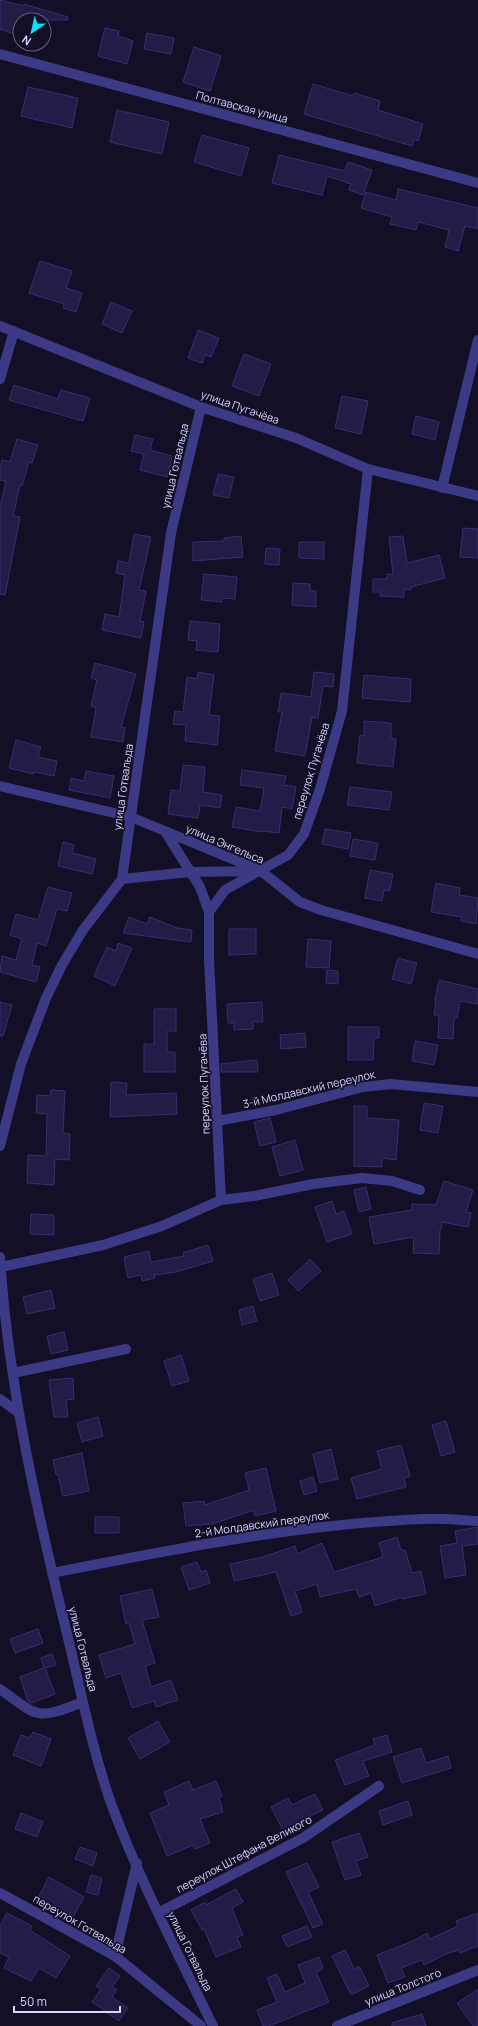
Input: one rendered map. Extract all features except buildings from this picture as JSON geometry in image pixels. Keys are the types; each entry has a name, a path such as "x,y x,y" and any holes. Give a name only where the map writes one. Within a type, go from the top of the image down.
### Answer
{"street":[{"name":"Полтавская улица","path":"0,54 478,183"},
{"name":"улица Пугачёва","path":"0,326 201,407 296,438 368,469 478,496"},
{"path":"0,379 14,331"},
{"path":"442,488 478,340"},
{"name":"улица Готвальда","path":"0,1146 5,1120 21,1064 46,998 62,965 82,930 122,879 171,533 201,407"},
{"name":"переулок Пугачёва","path":"221,1200 209,959 209,912 225,890 288,855 304,834 320,789 342,711 368,469"},
{"name":"улица Энгельса","path":"0,786 131,817 166,833 261,871 300,902 321,910 478,954"},
{"path":"166,833 200,887 209,912"},
{"path":"122,879 190,872 261,871"},
{"name":"3-й Молдавский переулок","path":"217,1121 276,1110 363,1087 391,1084 478,1092"},
{"path":"1,1268 103,1245 162,1226 221,1200 254,1196 313,1184 362,1178 392,1181 420,1190"},
{"name":"улица Готвальда","path":"0,1257 19,1413 52,1574 99,1767 113,1807 158,1912 213,2026"},
{"path":"13,1373 126,1349"},
{"path":"0,1399 19,1413"},
{"name":"2-й Молдавский переулок","path":"52,1574 195,1545 328,1526 425,1519 478,1521"},
{"path":"0,1689 29,1710 39,1714 52,1714 83,1702"},
{"name":"переулок Штефана Великого","path":"158,1912 303,1838 379,1786"},
{"path":"115,1956 120,1929 137,1862"},
{"name":"переулок Готвальда","path":"0,1892 115,1956 201,2026"},
{"name":"улица Толстого","path":"337,2026 478,1970"}]}
